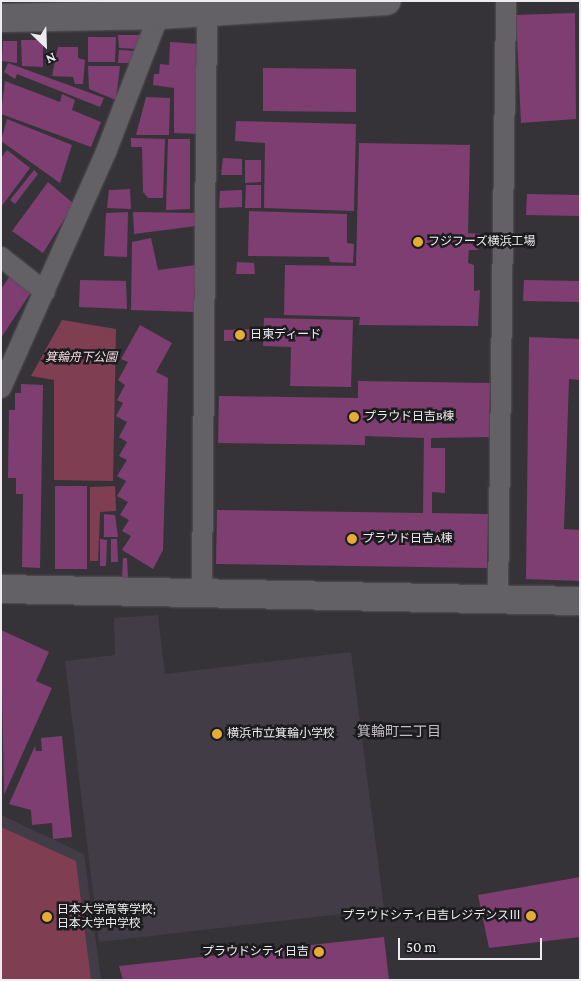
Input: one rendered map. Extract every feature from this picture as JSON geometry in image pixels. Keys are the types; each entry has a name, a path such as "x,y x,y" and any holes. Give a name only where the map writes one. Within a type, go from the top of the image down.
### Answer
{"street":[{"path":"1,18 51,8 161,8 207,12 387,1"},
{"path":"498,600 506,1"},
{"path":"1,388 106,152 161,8"},
{"path":"202,593 207,12"},
{"path":"1,257 45,292"},
{"path":"1,589 580,601"}],"shaded area":[{"name":"横浜市立箕輪小学校","path":"158,615 165,674 351,652 384,909 99,942 65,661 115,655 114,618"},
{"name":"日本大学高等学校; 日本大学中学校","path":"1,815 84,854 101,980 1,980"}],"green space":[{"name":"箕輪舟下公園","path":"62,320 116,329 113,481 54,480 54,380 31,376"},
{"path":"115,486 116,511 100,512 98,561 90,561 90,487"},
{"name":"日本大学高等学校; 日本大学中学校","path":"1,827 76,861 91,980 1,980"}],"building":[{"path":"575,13 576,119 521,123 516,15"},
{"path":"118,35 140,35 137,49 119,48"},
{"path":"88,37 116,37 115,62 88,62"},
{"path":"21,40 43,40 43,67 22,66"},
{"path":"3,41 17,41 17,63 2,61"},
{"path":"170,42 199,44 198,134 174,133 174,88 153,85 154,74 159,74 160,64 169,65"},
{"path":"58,47 78,47 78,58 85,60 83,84 75,84 73,77 52,76"},
{"path":"119,50 136,51 131,63 118,63"},
{"path":"8,63 104,98 100,107 17,74 15,79 4,72"},
{"path":"88,66 120,66 116,100 89,89"},
{"path":"263,68 356,69 356,112 263,111"},
{"path":"5,81 60,102 62,94 75,100 72,110 101,122 91,147 1,114"},
{"path":"146,97 170,98 169,135 136,135"},
{"path":"7,119 72,145 60,183 1,141"},
{"path":"236,121 356,124 354,211 264,208 265,143 235,141"},
{"path":"131,138 165,139 163,198 148,198 143,192 142,147 131,147"},
{"path":"168,139 190,139 190,209 166,210"},
{"name":"フジフーズ横浜工場","path":"359,143 470,145 468,233 480,234 478,250 469,250 468,263 474,265 474,291 480,290 478,326 359,325 360,317 284,315 285,265 356,266"},
{"path":"7,150 30,168 1,207 1,158"},
{"path":"223,158 242,159 242,175 221,175"},
{"path":"245,160 261,160 261,182 245,183"},
{"path":"34,170 38,174 15,204 10,200"},
{"path":"48,182 74,204 43,253 12,231"},
{"path":"246,185 261,185 261,208 245,208"},
{"path":"130,189 131,209 107,208 109,190"},
{"path":"242,190 242,207 219,208 220,191"},
{"path":"527,194 580,195 580,216 526,215"},
{"path":"249,211 347,214 347,243 354,244 353,263 330,262 329,257 248,256"},
{"path":"128,212 127,257 104,256 106,213"},
{"path":"133,212 196,213 196,226 134,234"},
{"path":"151,238 158,270 196,265 194,312 131,310 132,242"},
{"path":"237,262 254,263 255,274 236,274"},
{"path":"12,273 33,289 1,338 1,289"},
{"path":"80,280 126,281 127,309 79,307"},
{"path":"524,280 580,281 580,302 523,301"},
{"path":"264,318 353,320 351,387 290,386 291,347 263,346"},
{"path":"140,325 172,343 156,372 168,378 163,550 153,569 122,550 131,536 122,531 129,520 120,515 128,502 117,496 126,481 117,476 127,460 119,456 127,442 119,437 127,422 116,416 123,403 117,400 125,385 118,380 128,362 121,359"},
{"name":"日東ディード","path":"256,329 256,340 224,341 224,330"},
{"path":"529,337 580,339 580,380 569,379 564,529 580,530 580,581 526,579"},
{"path":"358,381 490,383 489,437 431,438 431,448 445,448 445,493 432,492 432,513 488,514 487,568 216,564 217,510 423,513 424,438 365,436 365,445 218,443 219,396 358,398"},
{"path":"21,384 43,385 40,568 22,567 23,494 16,494 16,478 8,478 9,410 15,410 15,393 21,393"},
{"path":"55,486 87,486 87,569 55,569"},
{"path":"104,514 115,515 118,537 104,537"},
{"path":"100,539 107,540 106,566 100,566"},
{"path":"111,539 117,539 118,562 111,562"},
{"path":"123,558 127,558 128,578 122,578"},
{"path":"1,630 49,652 36,681 52,688 4,795"},
{"path":"62,736 72,837 53,839 52,823 32,825 31,810 9,804 35,746 36,751 42,751 41,738"},
{"name":"プラウドシティ日吉レジデンスⅢ","path":"580,877 580,937 489,948 478,895"},
{"name":"プラウドシティ日吉","path":"384,937 389,980 123,980 119,966"}],"place":[{"name":"フジフーズ横浜工場","path":"418,242"},
{"name":"日東ディード","path":"240,335"},
{"name":"プラウド日吉B棟","path":"354,417"},
{"name":"プラウド日吉A棟","path":"352,539"},
{"name":"横浜市立箕輪小学校","path":"217,734"},
{"name":"プラウドシティ日吉レジデンスⅢ","path":"531,916"},
{"name":"日本大学高等学校; 日本大学中学校","path":"47,917"},
{"name":"プラウドシティ日吉","path":"319,952"}],"district":[{"name":"箕輪町二丁目","path":"399,731"}]}
